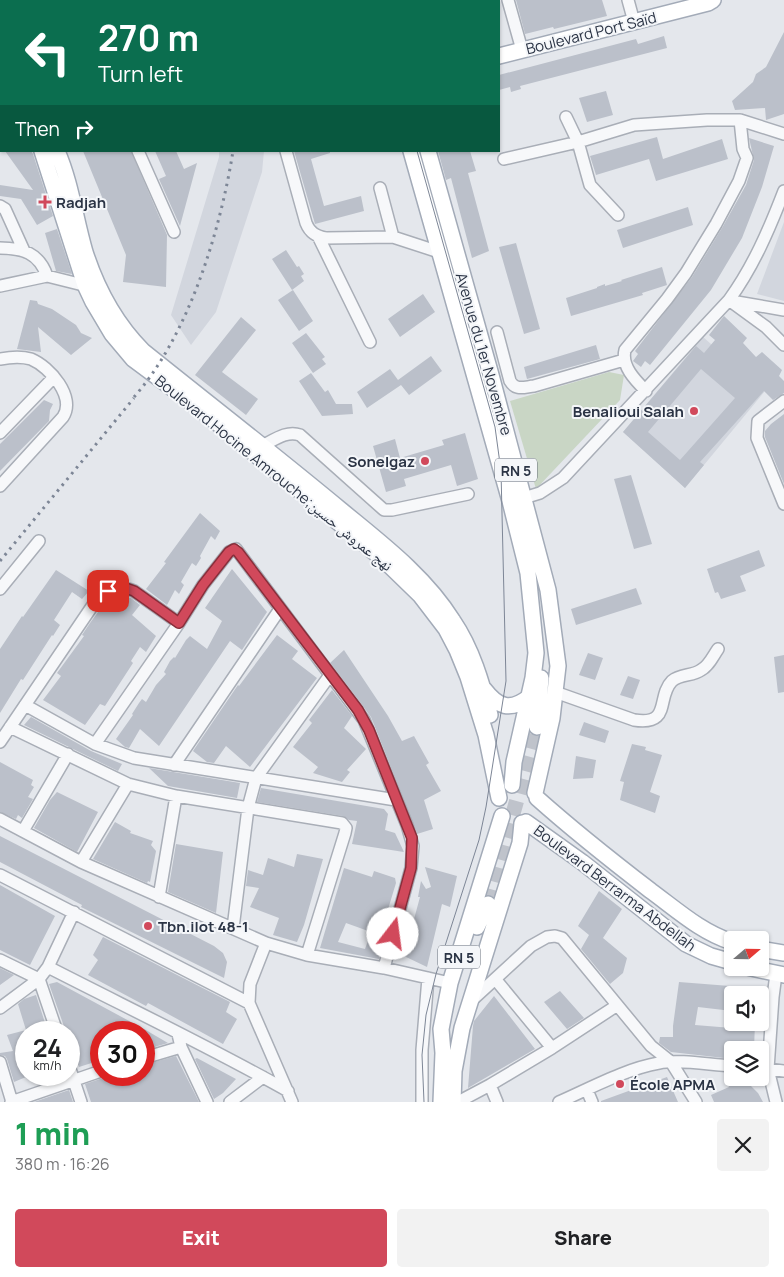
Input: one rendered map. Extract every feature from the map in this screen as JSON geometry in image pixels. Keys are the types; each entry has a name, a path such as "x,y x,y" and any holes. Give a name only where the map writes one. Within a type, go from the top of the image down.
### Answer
{"main road":[{"name":"Boulevard Port Saïd","path":"500,56 634,22 698,2 708,3 713,0"},
{"name":"Boulevard Hocine Amrouche;نهج عمروش حسين","path":"42,152 85,285 112,334 133,359 198,408 385,561 420,595 446,629 457,650 506,790"},
{"name":"Boulevard Hocine Amrouche;نهج عمروش حسين","path":"56,152 64,167 85,250 94,276 124,330 143,351 406,565 427,586 453,620 483,687 506,790"},
{"name":"Avenue du 1er Novembre","path":"411,152 439,252 517,500 548,590 558,666 552,718 536,795"},
{"name":"Avenue du 1er Novembre","path":"428,152 517,500 528,573 536,652 514,762 506,790"},
{"name":"RN 5","path":"528,573 543,634 537,727 550,663 552,620"},
{"path":"483,687 493,700 506,706 515,706 528,696"},
{"path":"522,784 527,786 536,795 537,810 531,819 524,823 511,822 502,816 498,805 506,790 522,784"},
{"name":"Boulevard Berrarma Abdellah","path":"536,795 571,828 679,913 724,939"},
{"name":"RN 5","path":"453,1102 454,1071 442,1029 450,983 502,816"},
{"name":"RN 5","path":"450,1053 462,1028 520,843 524,823"},
{"name":"Boulevard Berrarma Abdellah","path":"524,823 582,862 686,944 711,956 724,960"},
{"name":"RN 5","path":"441,1102 456,1025 484,925 488,904 476,928 450,1016 450,1053"},
{"path":"769,950 784,953"}],"street":[{"path":"508,0 522,50"},
{"path":"628,0 634,22"},
{"path":"566,117 578,142 590,185 618,215"},
{"path":"504,159 578,142 634,125 707,120 740,120 784,134"},
{"path":"646,391 636,381 624,360 625,350 686,273 716,224 739,181 747,158 743,149 740,120"},
{"path":"138,152 174,232"},
{"path":"286,152 306,223 309,229 318,236 326,238 393,237 439,252"},
{"path":"380,188 393,237"},
{"path":"517,500 540,493 564,478 729,300 743,281 769,231 784,191"},
{"path":"0,206 5,209 24,251"},
{"path":"318,236 370,342"},
{"path":"0,248 12,248 34,256 40,261 47,276"},
{"path":"0,286 47,276 85,285 104,297"},
{"path":"729,300 784,310"},
{"path":"729,300 766,328 784,345"},
{"path":"497,332 510,381 519,388 534,386 624,360"},
{"path":"0,359 10,357 30,359 47,369 68,401 67,412 0,486"},
{"path":"0,433 54,377"},
{"path":"784,401 758,421 757,438 784,504"},
{"path":"262,446 285,434 293,432 300,435 384,510 468,494"},
{"path":"0,588 39,541"},
{"path":"95,744 203,585 229,552 234,549 364,720 412,838 411,868 384,968"},
{"path":"0,742 95,602 108,591 127,588 134,591 179,623"},
{"path":"174,764 280,609"},
{"path":"555,692 634,720 650,720 657,716 662,708 670,683 702,670 709,664 718,649"},
{"path":"233,928 248,808 256,778 330,675"},
{"path":"25,705 95,744 134,758 396,800"},
{"path":"10,727 128,784 176,796 342,823 346,828 341,849 307,955"},
{"path":"23,831 68,754"},
{"path":"81,862 128,784"},
{"path":"159,897 176,796"},
{"path":"0,819 81,862 266,943 307,955 384,968 450,983"},
{"path":"0,875 249,1002"},
{"path":"0,1008 39,978 48,967 74,912"},
{"path":"470,1002 531,946 547,937 555,936 562,938 616,1006 651,1046 671,1062 696,1102"},
{"path":"266,943 250,984 249,1002 290,1096"},
{"path":"0,960 39,978 53,1021"},
{"path":"48,967 178,1034 222,1054 263,1077 290,1096"},
{"path":"767,1041 772,997 780,975"},
{"path":"422,1102 422,1050 428,978"},
{"path":"496,980 552,1048"},
{"path":"458,1102 552,1048 616,1006"},
{"path":"178,1034 207,1102"},
{"path":"155,1055 182,1047"},
{"path":"0,1062 11,1102 54,1086"},
{"path":"559,1102 644,1067 671,1062 724,1065"},
{"path":"769,1069 784,1071"},
{"path":"230,1102 263,1077"},
{"path":"769,1082 776,1102"},
{"path":"490,1085 497,1102"},
{"path":"75,1086 81,1102"},
{"path":"587,1090 592,1102"}],"shaded area":[{"path":"219,152 264,152 262,172 216,312 191,345 171,315"},
{"path":"784,222 784,301 757,294"},
{"name":"Benalioui Salah","path":"703,337 765,391 685,488 623,432"}],"green space":[{"path":"609,372 624,375 620,400 536,489 510,401"}],"building":[{"path":"516,0 602,0 607,16 525,34"},
{"path":"784,32 784,114 766,120 765,108 735,110 732,101 753,82 756,74 766,67"},
{"path":"664,36 667,48 520,86 521,89 511,92 510,87 500,90 500,75 636,39 638,44"},
{"path":"606,91 613,115 587,122 579,98"},
{"path":"657,137 663,159 722,139 728,159 656,181 649,159 596,175 590,156"},
{"path":"749,138 774,146 762,187 742,238 711,290 650,365 645,361 641,367 633,361 638,354 635,351 692,277 746,185 754,160"},
{"path":"6,152 32,152 33,154 53,216 37,225 21,199 0,196 0,185 33,190"},
{"path":"83,152 131,152 167,235 166,287 123,282 126,255"},
{"path":"155,152 176,152 184,169 197,163 180,226 159,179 166,176"},
{"path":"294,152 330,152 311,159 324,206 361,196 364,211 315,224"},
{"path":"438,152 470,152 476,171 468,173 489,251 472,258 451,178 446,180"},
{"path":"688,207 693,225 623,248 617,230"},
{"path":"57,229 72,274 56,271 45,233"},
{"path":"516,243 540,329 524,334 499,247"},
{"path":"286,250 304,274 301,276 304,281 292,290 272,259"},
{"path":"662,267 667,285 642,293 643,295 571,316 566,298"},
{"path":"293,290 313,321 299,331 278,300"},
{"path":"423,294 435,312 400,337 388,319"},
{"path":"30,300 37,301 38,304 52,309 76,325 81,333 92,338 71,355 38,327 41,352 17,349"},
{"name":"Benalioui Salah","path":"724,316 747,338 743,343 756,357 762,352 782,370 779,376 784,381 784,393 773,400 764,391 700,462 704,465 685,488 623,432 696,346 704,353 715,340 709,335","holes":["701,369 735,398 680,460 648,432"]},
{"path":"241,317 256,330 222,372 258,399 246,415 195,375"},
{"path":"306,333 325,357 322,359 326,364 313,373 292,343"},
{"path":"596,345 600,359 527,379 524,367"},
{"path":"431,356 442,371 409,395 401,385 367,408 357,392 390,369 398,380"},
{"path":"311,373 325,392 328,390 336,404 352,404 353,414 322,416 299,381"},
{"path":"44,400 53,404 50,410 49,421 0,471 0,444"},
{"path":"784,414 784,484 765,437 765,431"},
{"name":"Sonelgaz","path":"465,433 478,479 457,486 451,465 404,479 406,486 386,492 373,446 395,439 400,458 444,445 442,440"},
{"path":"631,475 652,544 634,549 614,479"},
{"path":"200,513 220,531 215,540 211,536 196,566 192,563 181,582 184,585 179,594 175,590 167,605 146,589"},
{"path":"759,550 765,566 740,576 746,591 721,599 718,592 715,593 707,569"},
{"path":"232,569 267,612 242,650 230,641 159,746 140,729 129,748 125,747 116,739 142,699 146,702 156,685 166,674 164,672 170,661 175,658 186,640 190,636 207,649 222,621 205,608"},
{"path":"56,570 89,591 82,599 72,592 54,620 60,625 23,680 21,679 0,713 0,649"},
{"path":"636,588 642,604 576,625 571,609"},
{"path":"123,596 131,598 140,605 132,615 156,636 146,652 140,647 131,661 133,663 105,706 100,704 85,725 43,700 61,676 57,673 84,636 82,635 101,608"},
{"path":"277,635 298,651 292,659 317,678 250,767 226,746 214,763 207,762 193,751 238,685"},
{"path":"344,650 388,716 402,741 414,736 429,763 426,765 441,791 424,800 433,829 417,834 371,717 330,663"},
{"path":"588,653 603,658 595,680 579,675"},
{"path":"784,655 784,692 778,693 774,657"},
{"path":"628,676 640,680 633,699 620,695"},
{"path":"332,690 352,716 344,728 366,749 347,770 350,772 342,782 313,773 318,767 293,747 312,723 309,720"},
{"path":"31,717 91,751 122,764 118,771 24,725"},
{"path":"584,722 609,731 605,743 579,735"},
{"path":"632,744 646,747 645,750 662,755 650,792 660,796 655,813 620,800 624,782 620,781"},
{"path":"576,756 596,760 593,778 573,779"},
{"path":"0,762 33,780 31,785 34,787 28,797 33,799 22,818 18,815 16,819 0,812"},
{"path":"149,768 240,783 237,798 168,786"},
{"path":"261,788 384,809 388,814 385,830 395,833 404,852 352,844 357,821 349,820 343,816 257,802"},
{"path":"57,792 98,812 77,852 34,828 50,800"},
{"path":"115,822 131,831 130,833 153,841 151,845 156,851 150,882 148,881 147,883 93,859"},
{"name":"Tbn.ilot 48-1","path":"0,836 214,946 223,953 227,962 224,978 81,907 82,905 0,862"},
{"path":"176,844 223,852 216,913 168,892"},
{"path":"297,854 323,859 304,925 297,942 273,935 279,918 250,907 259,888 246,886 248,870 263,875 268,858 294,867"},
{"path":"425,867 457,876 450,907 442,904 427,967 404,956 420,897 418,897 421,881 426,889 431,887"},
{"path":"344,868 372,877 374,871 395,878 396,883 375,952 380,954 379,959 320,948","holes":["346,923 371,932 365,949 338,942"]},
{"path":"0,885 55,916 30,965 0,950"},
{"path":"599,891 622,909 603,938 627,958 623,973 610,984 581,949 589,935 578,926"},
{"path":"103,937 230,1002 226,1012 237,1019 223,1044 148,1003 146,1006 88,975 98,960 93,955"},
{"path":"0,968 14,975 0,985"},
{"path":"57,982 129,1021 90,1021 90,1064 80,1067 80,1021 62,1021 49,984"},
{"path":"679,982 730,986 724,986 724,1010 698,1007 695,1025 724,1027 724,1031 755,1031 754,1041 724,1041 724,1058 671,1052 659,1043 660,1037 673,1037"},
{"path":"560,991 584,1018 567,1029 544,1002"},
{"path":"36,995 44,1021 23,1021 18,1004 24,999"},
{"path":"494,996 535,1049 468,1088 474,1021"},
{"path":"15,1033 14,1082 7,1059 5,1056 0,1055 0,1053 13,1051 7,1035"},
{"path":"155,1035 168,1043 155,1047"},
{"path":"176,1056 199,1102 91,1102 85,1084 90,1082 90,1086 155,1086 155,1062"},
{"path":"197,1058 236,1079 223,1093 214,1099 195,1059"},
{"path":"667,1077 678,1102 601,1102 601,1101"},
{"path":"751,1086 763,1102 714,1102 711,1095 729,1087"},
{"path":"69,1090 73,1102 34,1102"}],"tunnel":[{"path":"488,904 537,727"}],"tram line":[{"path":"417,152 495,427 501,471 506,681 479,840 436,974 426,1015 422,1055 424,1102"}],"railway":[{"path":"134,397 153,372 170,344 186,314 199,282 220,215 233,152"},
{"path":"0,561 134,398"}],"place":[{"name":"Radjah","path":"45,202"},
{"name":"Benalioui Salah","path":"694,411"},
{"name":"Sonelgaz","path":"425,461"},
{"name":"Tbn.ilot 48-1","path":"148,926"},
{"name":"École APMA","path":"620,1084"}],"route":[{"path":"108,591 114,588 127,588 134,591 179,623 203,585 229,552 234,549 238,552 358,710 369,730 412,838 413,846 411,868 393,934"}]}
